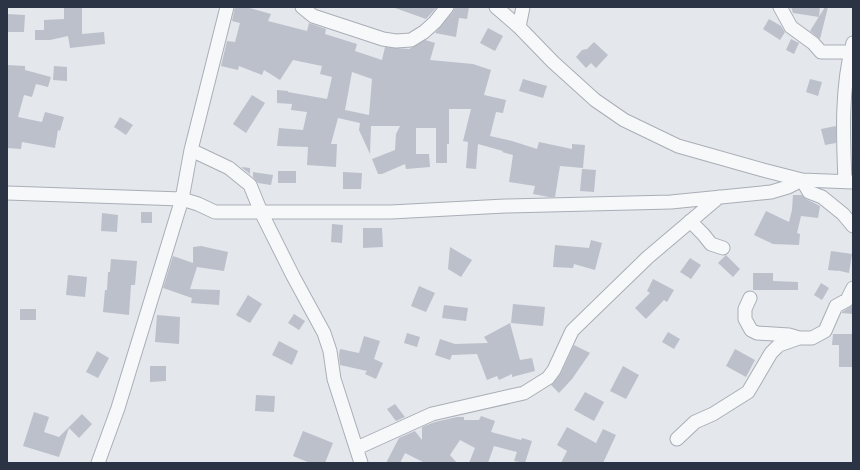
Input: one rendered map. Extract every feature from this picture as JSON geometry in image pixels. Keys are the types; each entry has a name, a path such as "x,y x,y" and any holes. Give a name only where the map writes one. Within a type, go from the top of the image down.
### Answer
{"street":[{"path":"98,463 118,408 182,199 191,150 227,7"},
{"path":"302,7 313,16 383,39 396,41 410,40 424,32 435,22 447,7"},
{"path":"496,7 520,27 554,62 595,100 624,120 678,146 802,180 849,182 843,137 844,93 852,47 822,52 813,43 791,27 780,7"},
{"path":"520,27 522,7"},
{"path":"191,150 229,168 250,185 261,212 324,333 330,351 334,379 360,463"},
{"path":"7,193 182,199 198,204 215,212 391,212 513,206 671,202 772,192 788,187 802,180"},
{"path":"802,180 809,192 822,197 843,214 853,226"},
{"path":"356,448 432,414 524,393 539,385 548,378 554,370 572,331 647,258 719,197"},
{"path":"690,221 704,234 711,244 723,248"},
{"path":"677,440 695,422 713,414 748,392 772,353 779,345 800,338 812,338 825,331 836,306 847,300 853,288"},
{"path":"750,298 745,309 745,318 751,330 757,333 789,334 800,338"}],"building":[{"path":"64,7 82,7 82,34 104,32 105,44 70,48 68,36 50,40 35,40 35,30 44,30 44,20 64,19"},
{"path":"235,7 246,7 271,14 268,21 307,31 309,23 326,29 325,34 357,44 355,51 382,60 385,47 409,49 425,40 435,43 430,60 473,64 491,70 484,95 506,100 503,113 496,112 490,136 537,149 539,142 572,149 572,144 585,145 583,168 560,166 555,197 549,197 533,194 535,186 509,182 513,155 502,152 503,151 478,144 476,169 466,168 468,142 463,141 471,109 449,109 449,144 447,144 447,163 436,163 436,128 416,128 416,154 429,154 430,167 406,169 405,164 382,174 378,174 372,159 395,150 396,134 400,126 371,126 370,154 359,130 360,123 338,118 331,144 337,144 336,167 307,165 308,147 277,146 279,128 303,130 307,112 291,110 292,104 277,103 277,90 327,99 332,77 320,74 322,66 293,60 280,80 264,70 262,75 239,66 238,70 221,66 227,41 235,42 240,23 232,21","holes":["352,72 372,79 369,115 345,110"]},
{"path":"395,7 437,7 426,19"},
{"path":"455,7 469,7 467,19 459,18 456,37 435,33 453,12"},
{"path":"791,7 820,7 819,17 793,13"},
{"path":"825,7 828,7 820,39 810,31"},
{"path":"7,14 25,15 24,32 7,32"},
{"path":"769,19 781,26 785,32 780,40 763,29"},
{"path":"488,28 503,36 495,51 480,43"},
{"path":"791,39 799,43 794,54 786,50"},
{"path":"594,42 608,55 596,68 591,63 586,68 576,57 582,50 587,49"},
{"path":"7,65 25,66 25,70 51,77 48,87 36,84 32,97 24,95 18,117 42,122 45,112 64,117 60,131 58,130 55,148 22,142 21,149 7,148"},
{"path":"54,66 67,67 67,81 53,80"},
{"path":"523,79 547,86 543,98 519,91"},
{"path":"810,79 822,82 818,96 806,92"},
{"path":"252,95 265,103 246,133 233,124"},
{"path":"120,117 133,125 126,135 114,127"},
{"path":"836,126 836,143 825,145 821,129"},
{"path":"241,167 250,168 250,174"},
{"path":"582,169 596,170 594,192 580,191"},
{"path":"278,171 296,171 296,183 278,183"},
{"path":"253,172 273,175 271,185 258,183 253,177"},
{"path":"343,172 362,173 361,189 343,189"},
{"path":"793,195 802,195 806,199 820,206 818,218 801,216 797,233 800,234 799,245 773,244 754,235 766,211 789,222 792,210"},
{"path":"141,212 152,212 152,223 141,223"},
{"path":"102,213 118,215 117,232 101,231"},
{"path":"332,224 343,225 342,243 331,242"},
{"path":"363,228 382,228 383,247 363,248"},
{"path":"591,240 602,243 595,270 574,264 573,268 553,267 555,245 589,248"},
{"path":"201,246 228,252 224,271 197,267 190,289 220,290 219,305 191,303 192,298 163,288 173,256 193,263 193,247"},
{"path":"450,247 472,260 461,277 448,269"},
{"path":"831,251 852,254 849,273 840,270 828,270"},
{"path":"726,255 740,269 733,277 718,263"},
{"path":"690,258 701,265 691,279 680,272"},
{"path":"111,259 137,261 135,285 131,285 129,315 103,312 105,290 107,290 108,272 110,272"},
{"path":"753,273 773,273 773,281 798,282 798,290 753,290"},
{"path":"68,275 87,277 85,297 66,295"},
{"path":"653,279 674,290 667,302 664,300 646,319 635,308 650,293 647,291"},
{"path":"821,283 829,288 822,300 814,295"},
{"path":"419,286 435,293 426,312 411,306"},
{"path":"248,295 262,304 250,323 236,315"},
{"path":"513,304 545,307 543,326 511,323"},
{"path":"444,305 468,308 466,321 442,318"},
{"path":"853,305 853,314 842,313 842,312"},
{"path":"20,309 36,309 36,320 20,320"},
{"path":"294,314 305,321 299,330 288,323"},
{"path":"157,315 180,317 179,344 155,342"},
{"path":"510,323 520,360 532,358 535,371 512,377 512,374 499,380 497,376 487,380 477,354 452,355 450,360 435,355 440,339 455,344 488,343 484,337"},
{"path":"668,332 680,339 674,349 662,342"},
{"path":"407,333 420,337 417,347 404,343"},
{"path":"833,334 853,334 853,367 839,367 839,345 832,345"},
{"path":"364,336 380,341 374,359 383,363 376,379 365,374 367,371 340,365 340,349 359,353"},
{"path":"279,341 298,351 292,365 272,355"},
{"path":"574,345 590,353 572,379 559,393 551,385 561,373"},
{"path":"735,349 755,360 746,377 726,366"},
{"path":"97,351 109,358 98,378 86,372"},
{"path":"150,366 166,366 166,381 150,382"},
{"path":"623,366 639,375 626,399 610,391"},
{"path":"585,392 604,402 594,421 574,410"},
{"path":"256,395 275,396 274,412 255,411"},
{"path":"395,404 405,417 396,421 387,409"},
{"path":"34,412 49,417 44,432 59,437 82,414 92,424 79,438 69,428 59,457 23,446"},
{"path":"481,416 495,421 491,432 521,440 522,438 532,441 525,463 514,461 517,452 494,446 488,463 469,463 475,448 460,440 450,455 457,463 425,463 405,453 400,463 386,463 399,438 415,431 422,440 422,427 435,422 457,417 464,417 464,420 479,420"},
{"path":"567,427 596,443 603,429 616,435 603,463 561,463 567,451 557,445"},
{"path":"303,431 333,443 325,463 310,463 293,456"}]}
